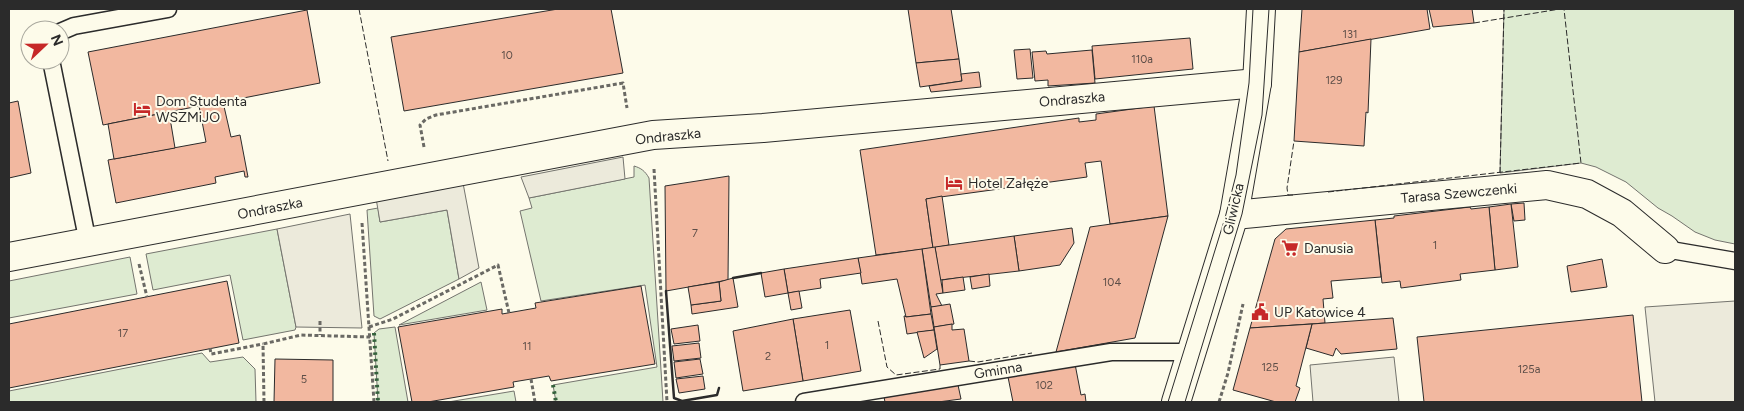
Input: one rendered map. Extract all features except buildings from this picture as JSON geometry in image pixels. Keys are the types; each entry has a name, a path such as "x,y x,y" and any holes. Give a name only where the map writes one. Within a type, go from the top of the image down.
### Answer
{"street":[{"name":"Gliwicka","path":"1176,402 1234,215 1257,83 1260,9"},
{"name":"Ondraszka","path":"9,258 653,136 763,128 1257,83"},
{"name":"Tarasa Szewczenki","path":"1234,215 1547,185 1586,194 1615,209 1665,249"}],"lane":[{"path":"70,28 168,9"},
{"path":"53,70 88,243"},
{"path":"1665,249 1735,260"},
{"name":"Gminna","path":"804,402 1111,352 1193,352"}],"path":[{"path":"425,151 420,125 426,119 436,115 623,83 628,110"},
{"path":"653,136 667,402"},
{"path":"360,190 374,402"},
{"path":"138,258 147,297"},
{"path":"369,327 393,319 498,266 509,313"},
{"path":"1219,402 1228,374 1243,301"},
{"path":"320,321 320,335"},
{"path":"210,348 211,354 301,335 370,337"},
{"path":"263,344 264,402"},
{"path":"531,379 535,402"}],"green space":[{"path":"1504,9 1735,9 1735,244 1715,240 1695,232 1658,208 1626,182 1596,167 1581,163 1500,173"},
{"path":"634,166 643,170 649,178 663,402 556,402 553,385 657,367 645,285 541,301 520,211 532,208 529,198 634,177"},
{"path":"378,208 380,222 447,210 459,279 380,319 374,316 367,210"},
{"path":"277,229 296,327 295,330 243,340 230,275 153,290 146,254"},
{"path":"130,257 137,294 9,318 9,281"},
{"path":"481,282 487,310 399,325"},
{"path":"395,327 408,402 378,402 374,333 379,329"},
{"path":"202,353 210,362 243,357 255,369 256,402 9,402 9,391"},
{"path":"514,391 516,402 448,402"}],"shaded area":[{"path":"623,157 625,179 529,198 521,177"},
{"path":"463,183 479,268 459,279 447,210 380,222 376,198"},
{"path":"350,214 362,328 296,327 277,229"},
{"path":"1735,301 1735,402 1655,402 1645,307"},
{"path":"1394,357 1399,402 1313,402 1310,365"}],"tram line":[{"path":"1168,402 1225,218 1236,175 1249,83 1253,9"},
{"path":"1185,402 1242,214 1262,115 1269,9"}],"hedge":[{"path":"374,333 378,402"},
{"path":"553,385 556,402"}],"fence":[{"path":"359,9 388,161"},
{"path":"1500,173 1504,9"},
{"path":"1474,23 1560,9"},
{"path":"1328,192 1581,163 1564,9"},
{"path":"1293,195 1288,195 1287,188 1294,141"},
{"path":"878,321 887,367 896,375 940,369 940,365"},
{"path":"969,361 978,362 1032,353"}],"wall":[{"path":"733,278 761,273"},
{"path":"666,291 674,398 682,401 717,395 719,388"}],"place":[{"name":"Dom Studenta WSZMiJO","path":"142,109"},
{"name":"Hotel Załęże","path":"954,183"},
{"name":"Danusia","path":"1290,248"},
{"name":"UP Katowice 4","path":"1260,312"}]}
